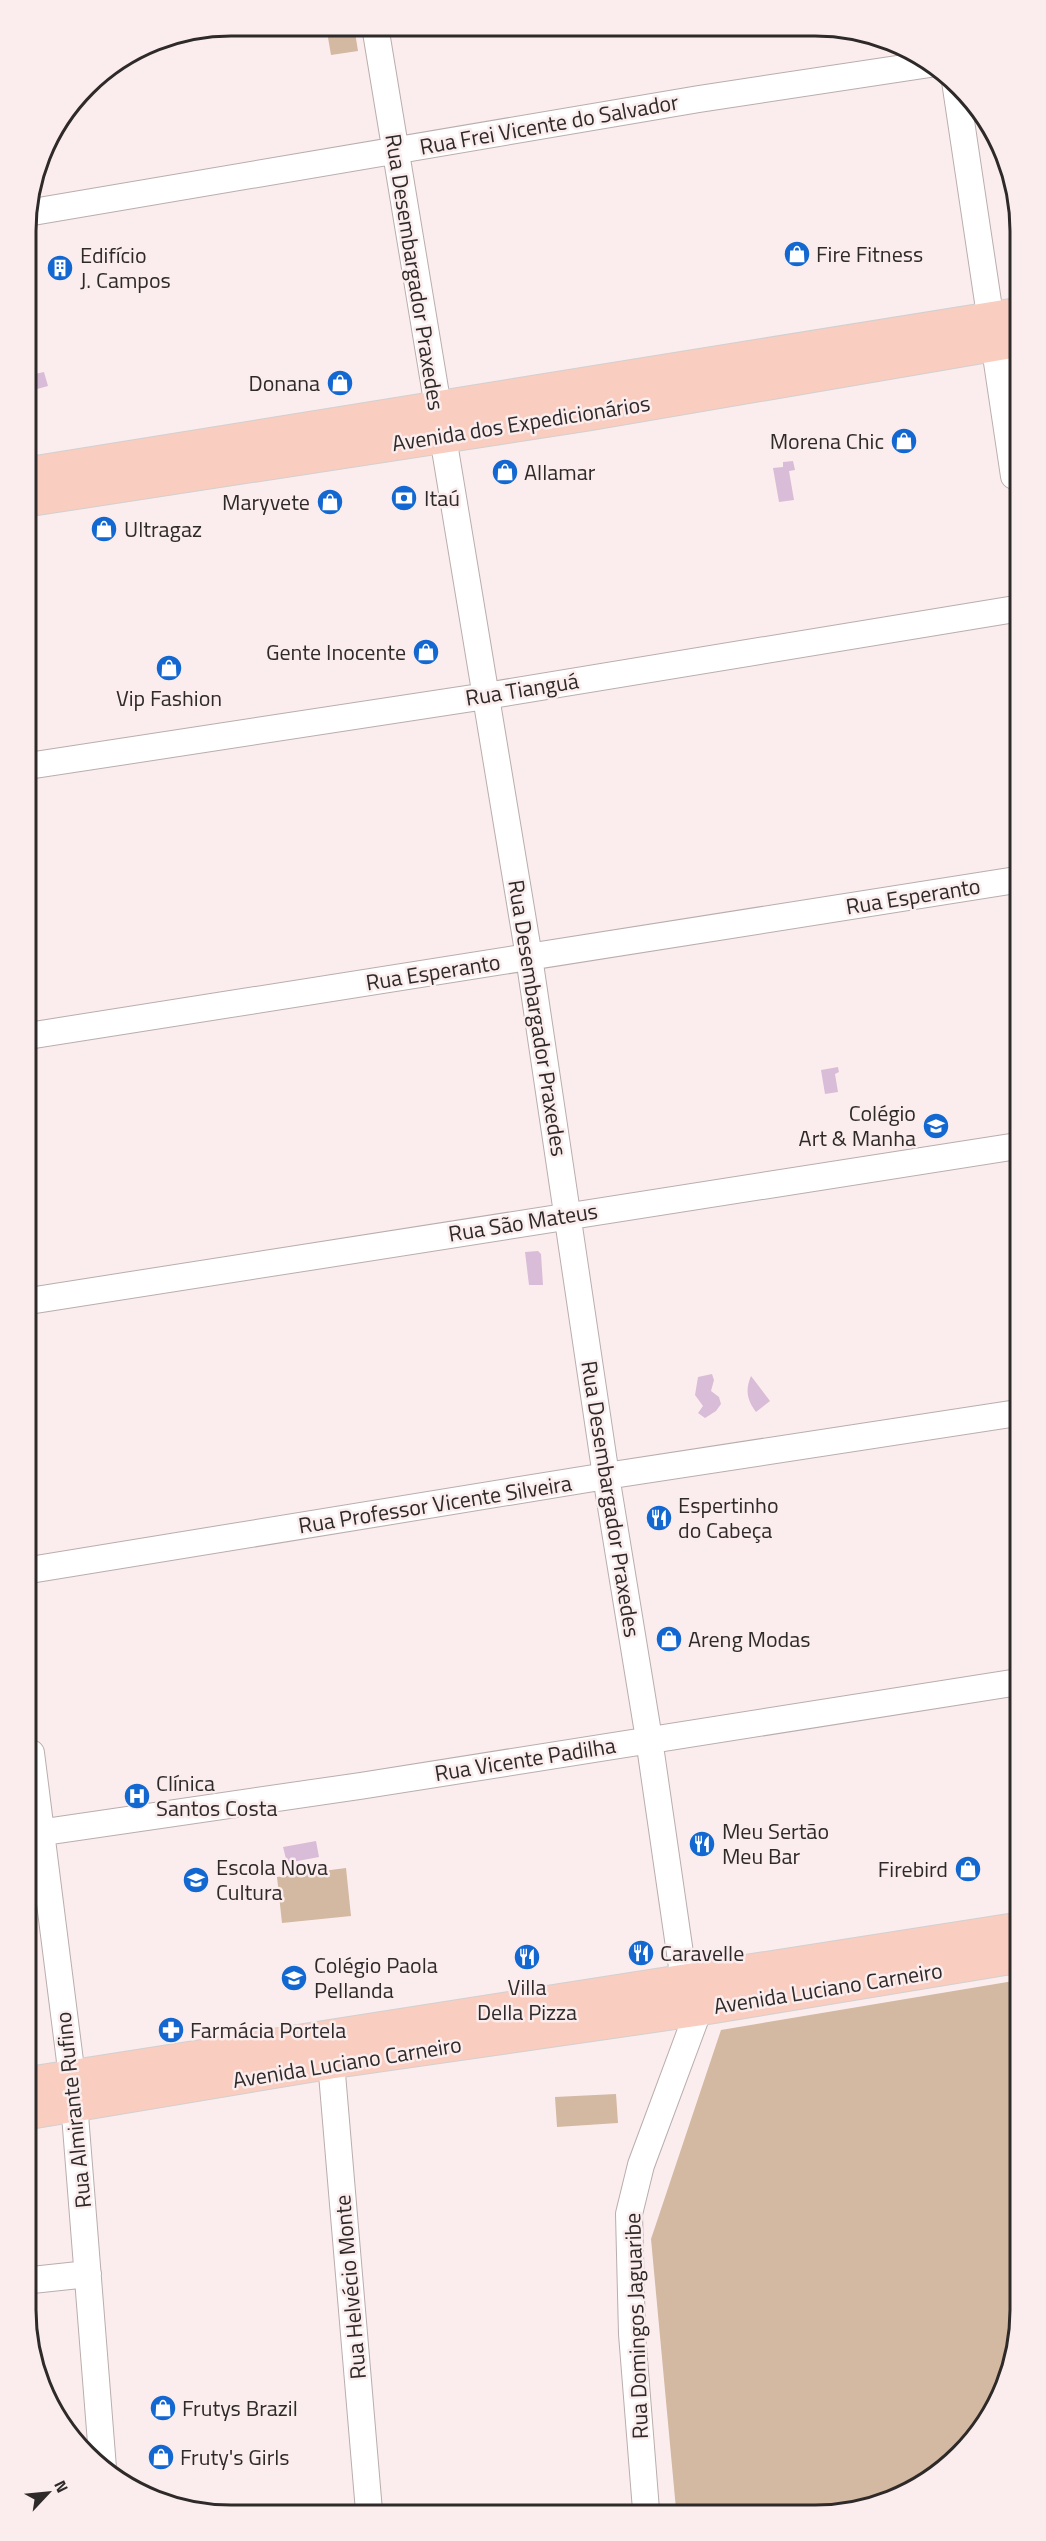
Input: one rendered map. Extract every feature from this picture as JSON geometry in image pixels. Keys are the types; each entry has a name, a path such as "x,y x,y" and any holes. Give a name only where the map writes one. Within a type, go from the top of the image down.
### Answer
{"main road":[{"name":"Avenida dos Expedicionários","path":"36,473 868,368 1003,330"},
{"name":"Avenida dos Expedicionários","path":"36,498 440,422"},
{"name":"Avenida Luciano Carneiro","path":"692,1995 1010,1931"},
{"name":"Avenida Luciano Carneiro","path":"36,2110 73,2091 692,1995 1010,1957"},
{"name":"Avenida Luciano Carneiro","path":"36,2084 73,2091 331,2062 476,2028"}],"street":[{"name":"Rua Desembargador Praxedes","path":"377,36 529,957 606,1476 692,1995"},
{"name":"Rua Frei Vicente do Salvador","path":"37,211 699,99 919,66"},
{"path":"958,99 1003,330 1010,423"},
{"name":"Rua Tianguá","path":"36,765 486,696 1010,610"},
{"name":"Rua Esperanto","path":"36,1035 1010,881"},
{"name":"Rua São Mateus","path":"36,1299 1010,1147"},
{"name":"Rua Professor Vicente Silveira","path":"36,1569 606,1476 1010,1414"},
{"name":"Rua Vicente Padilha","path":"37,1833 360,1786 1010,1683"},
{"name":"Rua Almirante Rufino","path":"37,1833 73,2091 102,2457"},
{"name":"Rua Domingos Jaguaribe","path":"646,2505 634,2359 629,2214 641,2165 692,1995"},
{"name":"Rua Helvécio Monte","path":"331,2062 368,2505"},
{"path":"36,2280 88,2274"}],"shaded area":[{"path":"328,36 356,36 358,51 331,55"},
{"path":"44,372 48,386 36,389 36,374"},
{"path":"793,461 795,470 789,471 794,500 779,502 773,468 783,467 783,462"},
{"path":"838,1067 839,1072 835,1074 838,1092 825,1094 821,1070"},
{"path":"538,1251 541,1254 543,1285 529,1285 525,1252"},
{"path":"712,1374 714,1380 711,1391 719,1397 721,1404 716,1411 705,1418 698,1413 703,1406 695,1395 698,1377"},
{"path":"751,1376 770,1401 756,1412 748,1395"},
{"path":"316,1841 319,1857 287,1863 283,1847"},
{"path":"346,1868 351,1916 282,1923 277,1877"},
{"path":"1010,1982 1010,2323 1003,2361 984,2408 962,2439 944,2457 923,2472 890,2490 841,2503 815,2505 676,2505 651,2239 721,2030"},
{"path":"616,2094 618,2123 557,2127 555,2097"}],"place":[{"name":"Fire Fitness","path":"797,254"},
{"name":"Edifício J. Campos","path":"60,268"},
{"name":"Donana","path":"340,383"},
{"name":"Morena Chic","path":"904,441"},
{"name":"Allamar","path":"505,472"},
{"name":"Itaú","path":"404,498"},
{"name":"Maryvete","path":"330,502"},
{"name":"Ultragaz","path":"104,529"},
{"name":"Gente Inocente","path":"426,652"},
{"name":"Vip Fashion","path":"169,668"},
{"name":"Colégio Art & Manha","path":"936,1126"},
{"name":"Espertinho do Cabeça","path":"659,1518"},
{"name":"Areng Modas","path":"669,1639"},
{"name":"Clínica Santos Costa","path":"137,1796"},
{"name":"Meu Sertão Meu Bar","path":"702,1844"},
{"name":"Firebird","path":"968,1869"},
{"name":"Escola Nova Cultura","path":"196,1880"},
{"name":"Caravelle","path":"641,1953"},
{"name":"Villa Della Pizza","path":"527,1957"},
{"name":"Colégio Paola Pellanda","path":"294,1978"},
{"name":"Farmácia Portela","path":"171,2030"},
{"name":"Frutys Brazil","path":"163,2408"},
{"name":"Fruty's Girls","path":"161,2457"}]}
